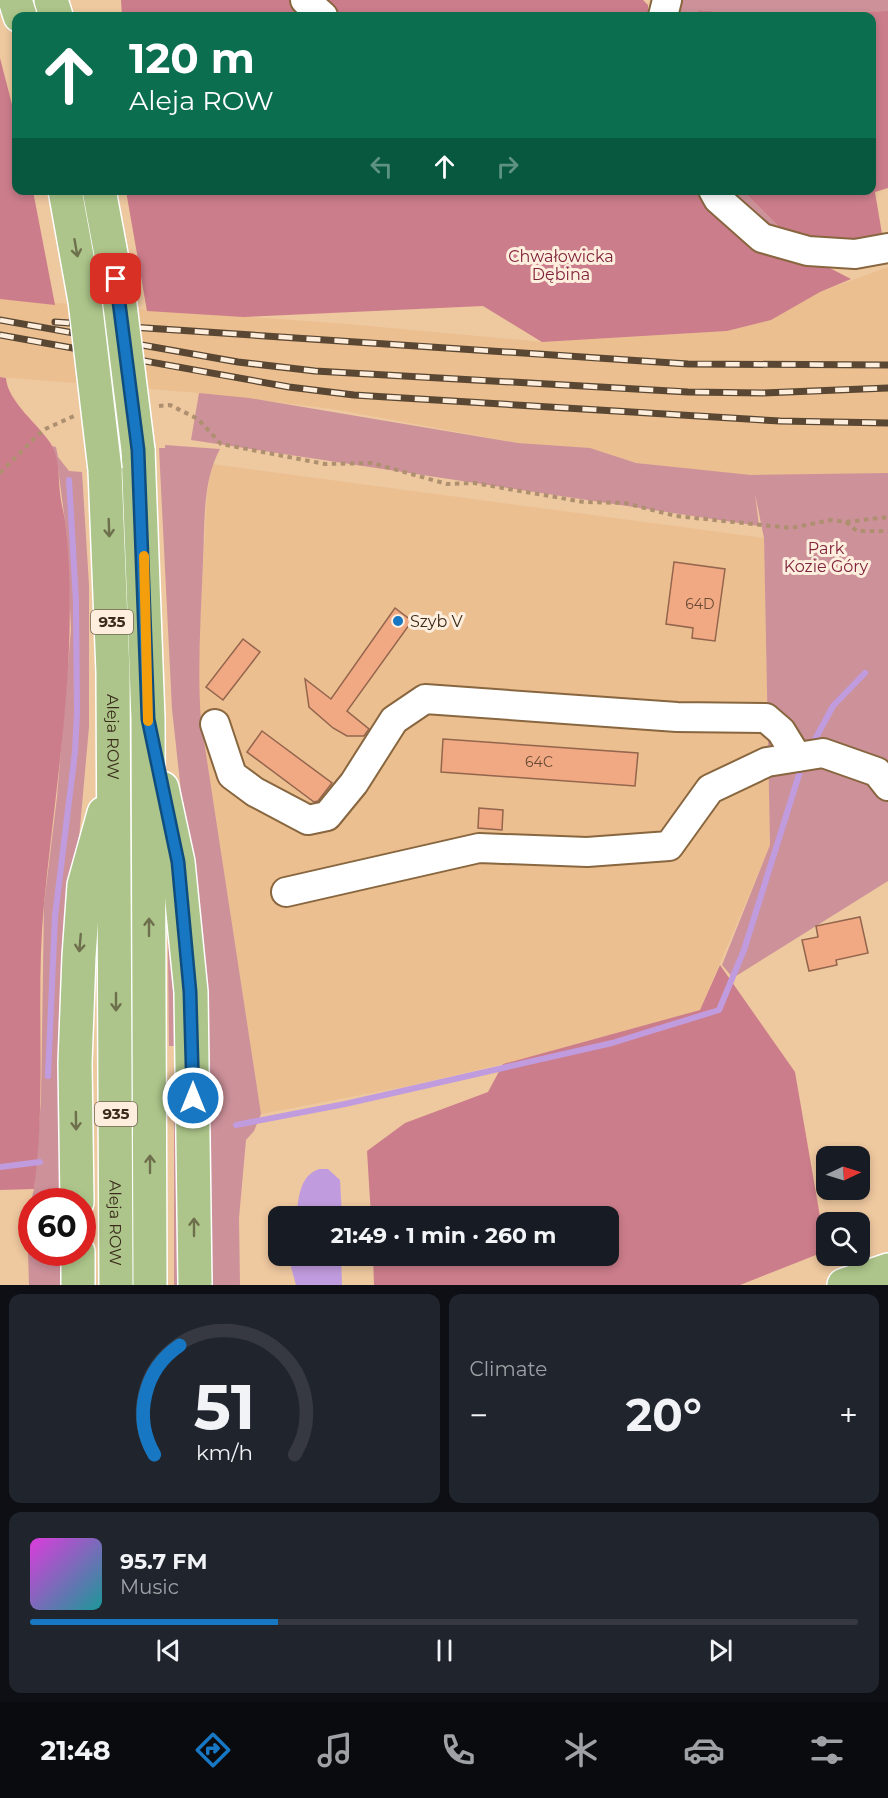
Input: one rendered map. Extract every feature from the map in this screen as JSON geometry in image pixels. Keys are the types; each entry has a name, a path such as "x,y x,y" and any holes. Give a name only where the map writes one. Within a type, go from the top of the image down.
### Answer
{"main road":[{"name":"Aleja ROW","path":"66,195 86,301 105,470 111,589 115,773 116,1285"},
{"name":"Aleja ROW","path":"100,195 119,297 138,450 148,719 150,1285"},
{"path":"148,719 178,862 188,949 192,1033 195,1285"},
{"path":"77,1188 76,1009 83,897 115,773"},
{"path":"78,1266 78,1285"},
{"path":"847,1285 888,1270"}],"lane":[{"path":"305,0 318,12"},
{"path":"716,195 718,200 762,238 807,251 855,254 888,248"},
{"path":"215,724 232,775 255,792 308,819 327,816 354,783 394,720 425,699 677,717 766,718 806,756"},
{"path":"286,891 479,848 587,852 669,846 710,789 766,762 824,753 884,775"}],"path":[{"path":"148,407 170,405 198,419 221,444 325,464 372,463 447,484 474,483 584,502 625,503 676,516 791,528 831,520 846,522 888,517"},
{"path":"0,473 43,430 70,416 81,415"},
{"path":"846,522 857,531 888,531"}],"shaded area":[{"path":"888,267 888,473 760,476 688,470 589,456 333,409 199,393 0,377 0,299 347,324 542,342 727,331 770,320 820,292"},
{"path":"212,464 764,538 770,846 700,1010 503,1064 408,1086 261,1114 201,721 197,676 207,494"},
{"path":"328,1169 340,1180 341,1206 297,1206 301,1188 312,1172"},
{"path":"341,1266 342,1285 296,1285 291,1267"}],"green space":[{"path":"121,0 643,0 648,5 648,12 122,12"},
{"path":"674,0 888,0 888,11 720,12 699,10 697,12 671,12"},
{"path":"699,10 720,12 697,12"},
{"path":"888,11 888,188 876,192 876,12 839,12"},
{"path":"0,58 12,104 12,195 34,195 55,305 0,299"},
{"name":"Chwałowicka Dębina","path":"127,195 709,195 818,262 851,279 820,292 771,320 727,331 542,342 483,306 243,317 147,311"},
{"path":"729,195 747,195 793,241 780,237"},
{"path":"747,195 876,195 883,240 793,241"},
{"path":"0,377 6,378 12,395 46,437 56,456 66,528 70,622 64,716 44,904 40,975 40,1118 34,1188 0,1190"},
{"name":"Park Kozie Góry","path":"199,393 249,398 518,443 590,448 636,463 751,475 888,473 888,881 733,978 722,965 770,845 764,538 755,494 759,526 191,440"},
{"path":"165,445 220,449 207,489 199,681 201,721 261,1114 254,1131 246,1140 239,1218 240,1285 205,1285 196,929 172,709 159,448 165,448"},
{"path":"52,446 56,447 58,457 69,471 82,472 89,585 89,727 74,894 61,1188 34,1188 41,1100 44,904 57,797 71,629 66,529 58,468"},
{"path":"170,862 186,1285 174,1285 174,1046 169,1046 167,863"},
{"path":"720,965 795,1072 819,1212 816,1212 816,1255 740,1285 374,1285 373,1266 619,1266 619,1206 370,1206 367,1151 405,1123 488,1092 503,1064 700,1010"},
{"path":"28,1266 60,1266 61,1285 29,1285"}],"building":[{"path":"674,562 725,569 715,641 692,638 693,628 666,624"},
{"path":"395,608 412,621 347,711 369,729 364,736 347,736 333,728 309,707 305,679 331,699"},
{"path":"243,639 260,652 223,700 206,687"},
{"path":"262,731 332,783 318,801 314,802 247,752"},
{"path":"443,739 638,753 635,786 441,772"},
{"path":"479,808 503,810 502,830 478,828"},
{"path":"860,917 868,953 836,960 837,965 809,971 802,940 818,937 816,926"}],"waterway":[{"path":"48,1076 55,916 75,752 77,712 76,601 69,480"},
{"path":"812,745 833,706 865,673"},
{"path":"236,1125 345,1104 612,1043 719,1010 744,950 802,765"},
{"path":"0,1167 40,1162"}],"railway":[{"path":"0,320 238,362 315,371 688,392 763,393 888,388"},
{"path":"55,322 688,364 888,365"},
{"path":"0,335 289,387 354,395 780,421 888,423"}],"slow traffic":[{"path":"144,556 148,721"}],"place":[{"name":"Szyb V","path":"398,621"}],"route":[{"path":"116,279 138,450 145,588 148,719 178,862 186,928 193,1098"}]}
